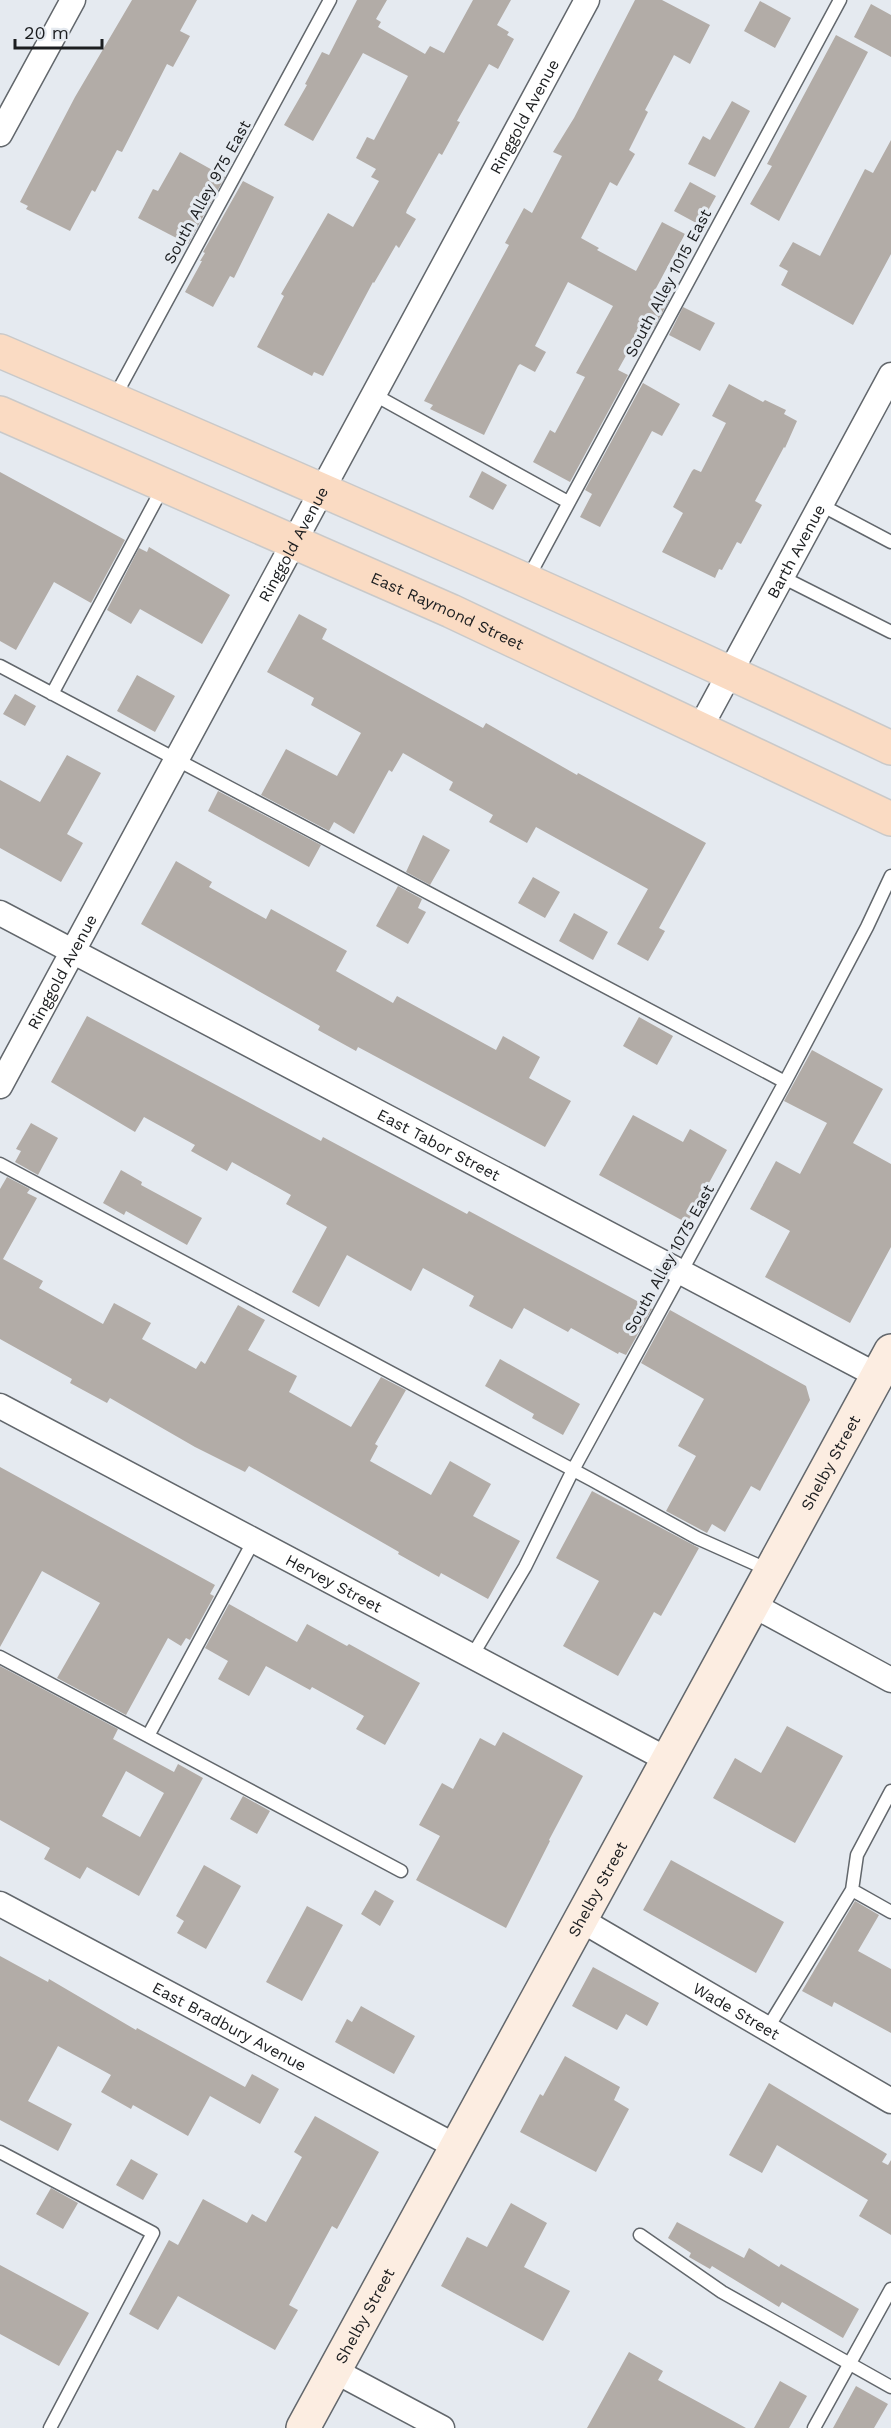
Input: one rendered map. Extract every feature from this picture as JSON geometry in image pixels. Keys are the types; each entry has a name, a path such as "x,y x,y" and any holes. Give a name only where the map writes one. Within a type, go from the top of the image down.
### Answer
{"main road":[{"path":"0,351 730,673 891,748"},
{"name":"East Raymond Street","path":"0,413 451,611 891,819"},
{"name":"Shelby Street","path":"303,2428 884,1363"}],"street":[{"path":"0,134 73,0"},
{"name":"Ringgold Avenue","path":"0,1086 587,0"},
{"name":"Barth Avenue","path":"700,728 891,375"},
{"name":"East Tabor Street","path":"0,913 681,1272 884,1363"},
{"name":"Hervey Street","path":"0,1407 668,1760"},
{"path":"753,1605 891,1680"},
{"name":"East Bradbury Avenue","path":"0,1904 457,2147"},
{"name":"Wade Street","path":"581,1920 891,2101"},
{"path":"334,2371 442,2428"}],"lane":[{"name":"South Alley 975 East","path":"113,399 330,0"},
{"name":"South Alley 1015 East","path":"525,582 840,0"},
{"path":"373,394 568,502"},
{"path":"52,694 164,486"},
{"path":"821,505 891,542"},
{"path":"782,577 891,632"},
{"path":"0,666 785,1082"},
{"name":"South Alley 1075 East","path":"472,1656 525,1567 573,1470 785,1082 867,927 891,876"},
{"path":"0,1164 697,1538 771,1572"},
{"path":"148,1736 254,1540"},
{"path":"0,1657 401,1871"},
{"path":"767,2029 852,1890 857,1855 891,1791"},
{"path":"852,1890 891,1912"},
{"path":"0,2152 153,2233 50,2428"},
{"path":"640,2235 722,2292 891,2387"},
{"path":"814,2428 891,2289"}],"building":[{"path":"132,0 197,0 180,31 190,36 173,67 167,64 122,152 117,150 95,192 92,190 70,231 26,209 28,206 20,202 75,97"},
{"path":"357,0 387,0 376,19 381,22 378,27 425,54 430,46 444,53 473,0 511,0 497,25 509,32 507,35 514,39 498,69 489,64 457,121 460,122 442,155 439,153 407,210 406,213 416,219 399,248 396,245 373,282 323,376 314,372 312,376 257,347 284,296 281,294 328,213 353,227 379,181 371,177 376,169 356,158 367,137 374,140 408,76 363,53 313,141 284,125 307,85 305,84 322,52 329,55"},
{"path":"635,0 662,0 710,25 690,64 674,55 645,110 648,112 629,150 635,154 617,186 610,182 581,238 599,248 597,250 636,271 662,222 685,234 654,292 669,300 654,328 644,323 618,370 628,375 570,482 533,462 550,430 555,433 585,377 576,373 613,306 568,282 535,346 546,352 535,372 520,364 518,366 484,435 430,409 433,405 424,401 509,245 505,243 524,208 532,213 562,156 553,152 574,118"},
{"path":"760,1 791,18 775,48 744,31"},
{"path":"871,4 891,15 891,57 854,37"},
{"path":"836,35 868,52 779,221 750,204 772,166 767,164"},
{"path":"732,101 750,111 715,177 688,164 703,136 710,140"},
{"path":"891,140 891,254 853,325 781,285 788,271 779,266 793,242 820,256 865,169 873,173"},
{"path":"180,152 225,177 188,244 138,218 153,189 158,191"},
{"path":"243,181 274,197 234,278 230,276 213,307 185,292 202,261 200,261 205,253 203,252"},
{"path":"690,182 716,196 700,225 674,211"},
{"path":"683,307 715,323 700,351 669,335"},
{"path":"643,383 680,404 662,436 652,431 600,527 580,517 592,494 585,490"},
{"path":"729,384 763,402 765,400 786,410 784,414 797,421 785,448 755,501 762,505 741,544 737,542 722,570 719,569 715,578 662,552 683,513 673,507 692,471 694,469 701,472 726,423 712,416"},
{"path":"482,471 507,485 493,510 469,497"},
{"path":"0,472 125,540 91,603 54,582 16,650 0,641"},
{"path":"149,547 230,595 202,644 140,609 131,624 107,610 139,548 147,552"},
{"path":"299,614 327,629 322,639 483,728 486,723 577,775 578,773 706,843 659,928 665,931 648,961 617,944 648,889 536,827 527,843 489,822 493,815 449,790 453,782 403,753 392,772 389,770 354,834 334,822 329,831 261,795 286,749 337,776 361,733 311,705 314,698 267,672"},
{"path":"137,675 175,696 155,732 117,711"},
{"path":"15,694 36,706 25,726 3,714"},
{"path":"67,755 101,773 67,834 83,843 61,882 0,848 0,780 40,802"},
{"path":"218,791 321,845 309,867 208,811"},
{"path":"423,835 450,850 430,885 406,872"},
{"path":"176,861 212,882 209,887 266,919 271,909 347,951 336,971 393,1003 397,996 496,1050 503,1036 540,1057 529,1078 571,1101 545,1147 358,1047 356,1051 318,1030 320,1026 141,924"},
{"path":"533,877 560,892 545,918 518,903"},
{"path":"398,886 422,899 418,908 426,912 408,944 376,926"},
{"path":"574,913 608,932 593,960 559,941"},
{"path":"87,1016 321,1141 323,1137 467,1214 469,1211 652,1309 626,1355 619,1352 618,1354 571,1328 568,1332 524,1308 512,1329 469,1306 474,1296 423,1268 411,1291 347,1255 319,1307 292,1292 327,1227 286,1204 291,1195 232,1162 227,1171 191,1151 195,1145 144,1117 135,1132 51,1082"},
{"path":"639,1017 673,1036 657,1065 623,1046"},
{"path":"812,1050 883,1089 853,1143 891,1164 891,1247 850,1323 765,1277 790,1231 750,1209 776,1161 800,1174 827,1123 784,1101"},
{"path":"633,1115 683,1142 690,1129 727,1150 687,1223 599,1175"},
{"path":"31,1123 58,1138 38,1175 15,1162 21,1151 16,1149"},
{"path":"121,1170 142,1182 141,1185 202,1218 187,1245 126,1211 124,1215 103,1203"},
{"path":"7,1177 30,1189 27,1193 37,1198 3,1259 43,1281 39,1288 103,1324 114,1303 151,1323 142,1339 196,1369 201,1361 205,1364 238,1305 265,1320 248,1350 297,1376 289,1392 351,1427 381,1377 406,1390 375,1444 378,1446 370,1461 431,1495 450,1461 491,1484 473,1516 520,1541 488,1599 441,1573 439,1577 249,1466 245,1472 195,1447 110,1398 107,1403 70,1383 72,1379 0,1339 0,1189"},
{"path":"670,1310 806,1386 810,1400 760,1491 751,1486 725,1532 712,1524 707,1533 666,1511 696,1456 678,1446 704,1399 641,1363"},
{"path":"500,1359 580,1404 563,1435 532,1418 534,1414 485,1386"},
{"path":"0,1467 215,1585 210,1594 214,1596 190,1640 186,1638 181,1646 168,1638 126,1715 57,1678 100,1603 42,1571 0,1647"},
{"path":"592,1491 699,1548 661,1616 654,1612 618,1676 563,1646 599,1581 556,1558"},
{"path":"229,1604 297,1642 307,1624 420,1683 385,1745 356,1729 364,1716 312,1687 310,1690 266,1666 249,1696 218,1679 228,1661 205,1648"},
{"path":"0,1666 118,1729 113,1739 174,1772 178,1764 203,1778 139,1896 87,1867 80,1879 44,1859 50,1848 0,1820","holes":["126,1771 164,1793 140,1837 102,1816"]},
{"path":"787,1726 843,1756 795,1843 713,1798 735,1758 761,1773"},
{"path":"503,1732 583,1776 506,1928 416,1880 440,1836 419,1825 442,1783 453,1789 480,1738 495,1746"},
{"path":"243,1796 270,1811 257,1834 230,1819"},
{"path":"671,1860 784,1922 756,1973 643,1910"},
{"path":"204,1865 241,1886 206,1949 177,1933 184,1921 176,1916"},
{"path":"375,1890 394,1901 380,1926 361,1914"},
{"path":"855,1901 879,1915 858,1951 891,1969 891,2033 834,2002 832,2007 802,1991"},
{"path":"307,1906 343,1925 302,2001 266,1982"},
{"path":"0,1956 48,1982 49,1979 136,2030 137,2028 245,2087 252,2074 279,2089 260,2124 210,2096 188,2136 133,2105 131,2109 101,2092 111,2075 58,2046 28,2101 72,2124 58,2151 0,2120"},
{"path":"593,1967 659,2003 647,2026 626,2014 617,2030 572,2006"},
{"path":"361,2006 415,2036 394,2074 335,2042 347,2019 352,2022"},
{"path":"565,2056 620,2087 614,2100 629,2109 596,2172 520,2132 540,2094 543,2096"},
{"path":"769,2083 887,2154 882,2162 888,2165 891,2160 891,2235 859,2216 868,2200 777,2145 762,2173 729,2155"},
{"path":"315,2116 379,2152 337,2229 332,2226 289,2305 298,2310 275,2350 178,2296 158,2330 129,2314 169,2240 178,2245 203,2199 247,2223 252,2214 266,2222 302,2157 294,2152"},
{"path":"131,2159 158,2174 143,2200 116,2185"},
{"path":"51,2188 78,2203 63,2229 36,2214"},
{"path":"511,2203 547,2223 524,2267 570,2291 543,2341 441,2286 467,2237 487,2247"},
{"path":"677,2222 744,2258 749,2248 779,2267 781,2264 859,2309 843,2338 782,2302 779,2307 712,2266 710,2269 689,2257 691,2253 668,2238"},
{"path":"0,2265 89,2313 59,2366 0,2334"},
{"path":"629,2352 663,2371 658,2380 746,2428 587,2428"},
{"path":"780,2381 807,2396 789,2428 754,2428"},
{"path":"856,2386 888,2404 874,2428 833,2428"}]}
